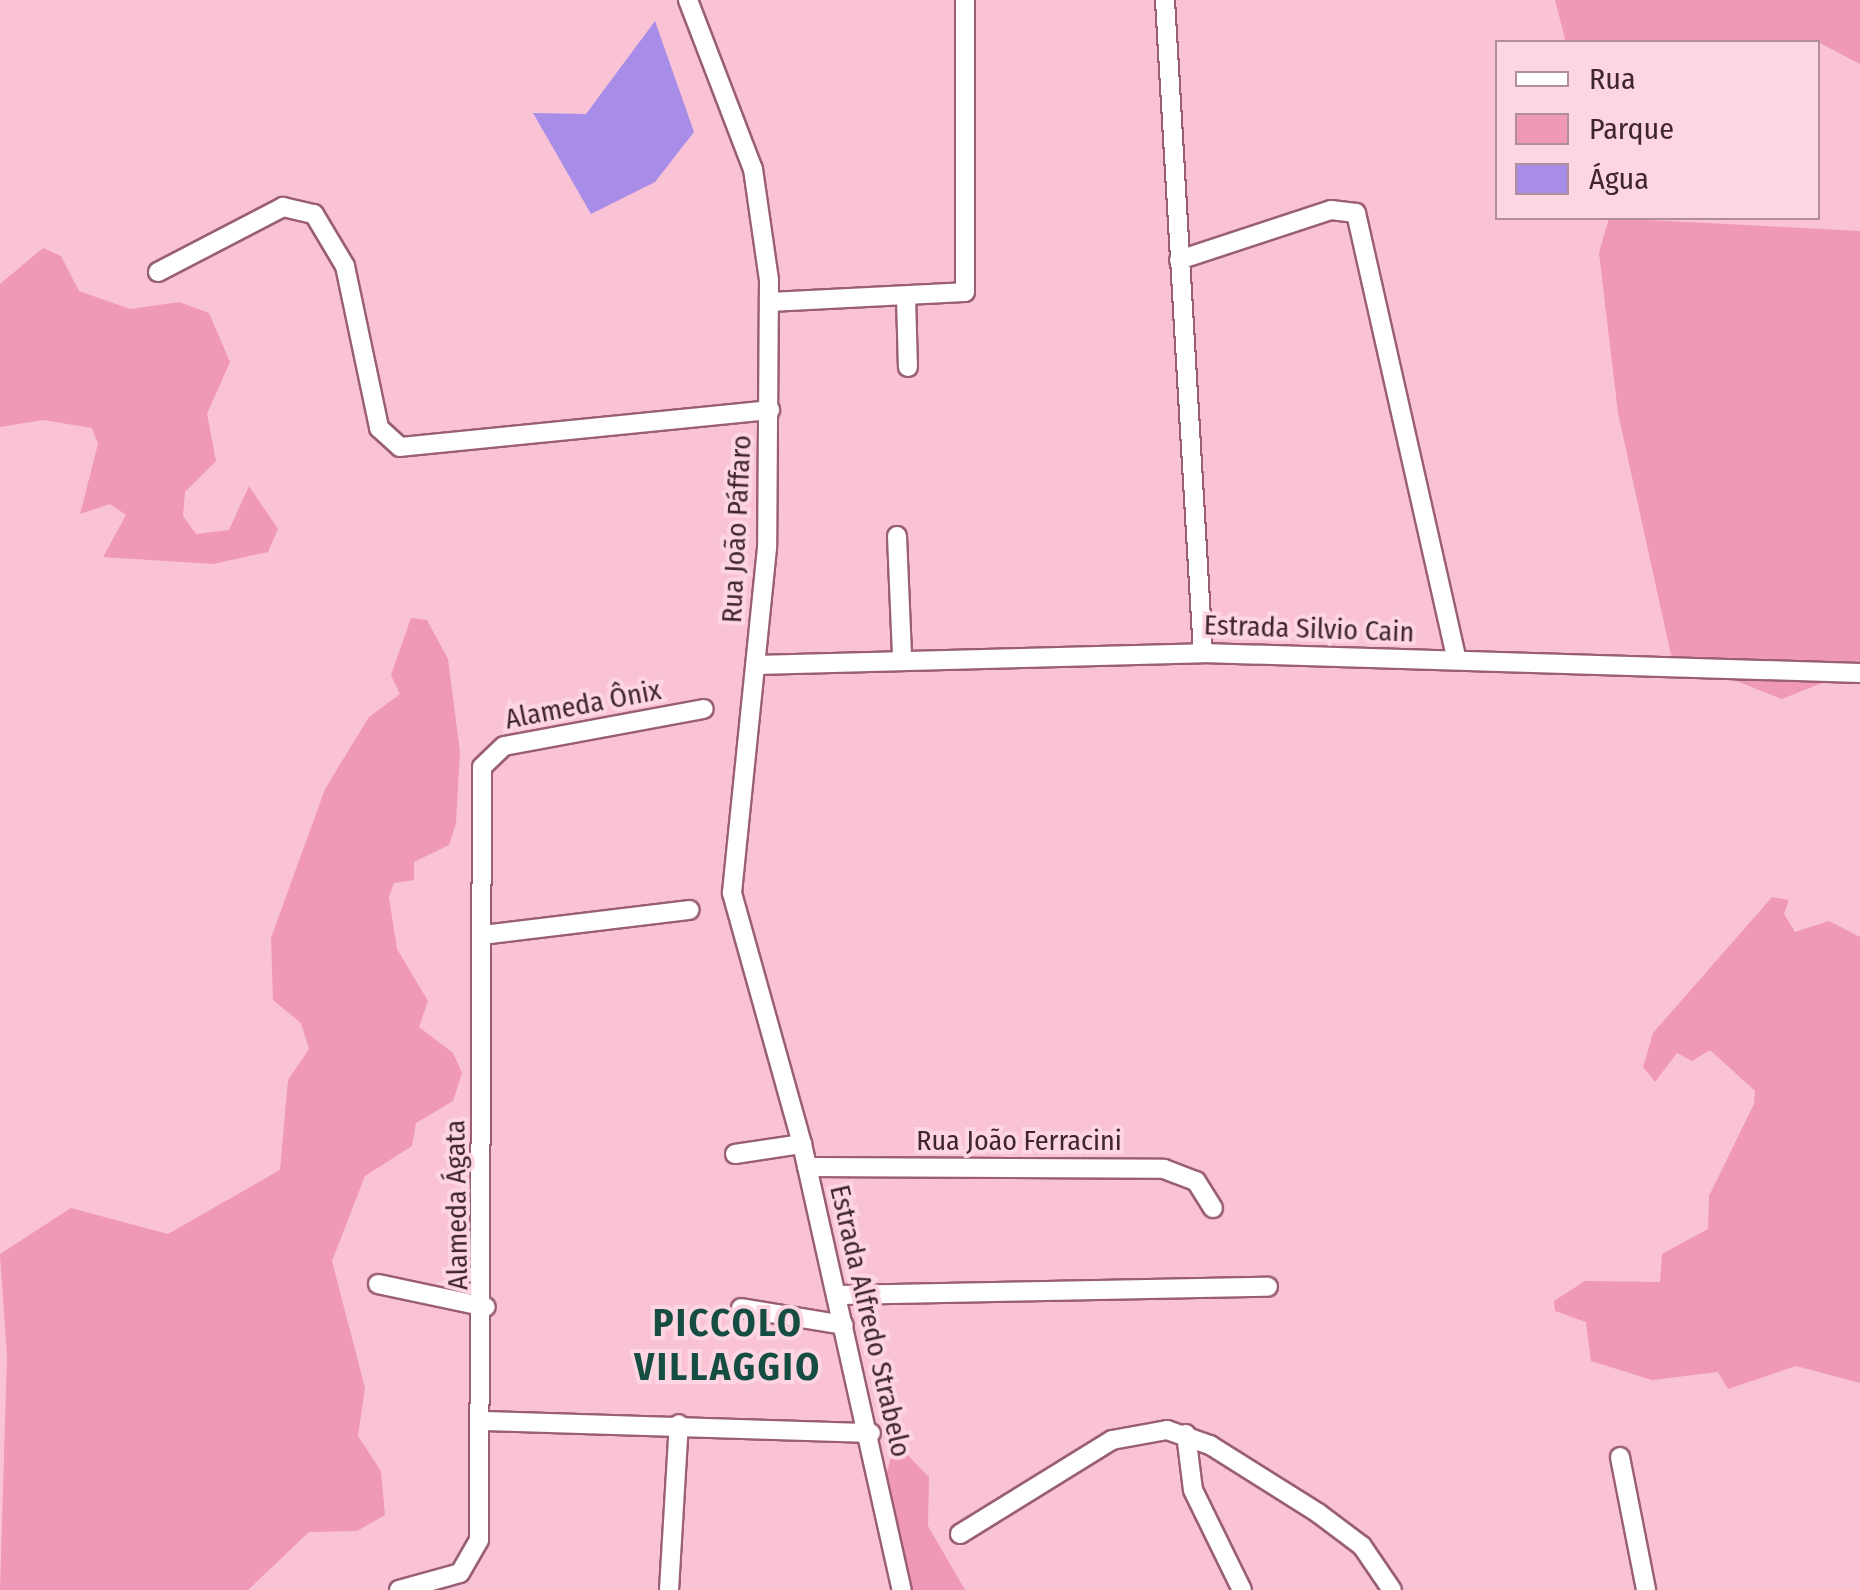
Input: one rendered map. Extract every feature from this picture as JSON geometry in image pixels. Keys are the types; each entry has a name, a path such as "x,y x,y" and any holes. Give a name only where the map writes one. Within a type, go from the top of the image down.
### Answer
{"street":[{"name":"Rua João Páffaro","path":"688,0 757,182 769,302 770,410 756,665 732,893 782,1064"},
{"path":"769,302 959,295 970,279 965,0"},
{"path":"1166,0 1203,653"},
{"path":"158,272 283,207 314,214 345,266 378,428 400,447 770,410"},
{"path":"1178,260 1331,210 1356,213 1457,660"},
{"path":"906,296 908,366"},
{"path":"896,536 902,656"},
{"name":"Estrada Silvio Cain","path":"756,665 902,656 1203,653 1860,673"},
{"name":"Alameda Ônix","path":"482,767 504,746 704,710"},
{"name":"Alameda Ágata","path":"400,1590 460,1573 476,1554 486,1421 482,767"},
{"path":"482,935 690,910"},
{"name":"Estrada Alfredo Strabelo","path":"782,1064 870,1433 902,1590"},
{"path":"735,1154 802,1144"},
{"name":"Rua João Ferracini","path":"808,1167 1164,1168 1196,1181 1213,1208"},
{"path":"378,1284 486,1307"},
{"path":"836,1294 1268,1286"},
{"path":"742,1308 844,1325"},
{"path":"486,1421 679,1424 870,1433"},
{"path":"669,1590 679,1424"},
{"path":"960,1534 1130,1432 1186,1434 1332,1524 1374,1559 1392,1590"},
{"path":"1186,1434 1193,1490 1242,1590"},
{"path":"1620,1457 1646,1590"}],"green space":[{"path":"1555,0 1860,0 1860,64 1820,40 1565,40"},
{"path":"1608,220 1860,231 1860,684 1822,683 1782,699 1671,655 1618,413 1599,253"},
{"path":"43,248 61,256 79,291 130,309 179,302 209,313 230,362 207,414 216,461 185,492 183,516 196,534 229,530 249,486 278,529 268,552 213,564 103,557 126,515 110,504 80,514 98,444 92,428 43,420 0,427 0,284"},
{"path":"411,618 427,620 448,659 460,752 456,823 449,845 414,862 414,880 394,883 389,897 397,949 428,1001 419,1027 453,1053 462,1073 453,1101 416,1123 412,1146 365,1176 332,1261 365,1388 358,1436 381,1471 385,1515 357,1531 309,1532 248,1590 0,1590 7,1356 0,1254 71,1208 168,1234 280,1170 288,1080 309,1049 301,1023 273,1000 271,938 325,789 369,717 400,694 391,675"},
{"path":"1772,897 1789,900 1784,914 1795,932 1829,921 1860,937 1860,1383 1796,1366 1728,1389 1718,1372 1652,1380 1591,1361 1586,1322 1555,1311 1554,1301 1585,1281 1660,1282 1662,1254 1708,1229 1709,1196 1754,1104 1755,1091 1710,1050 1692,1061 1677,1053 1655,1082 1643,1067 1653,1033"},
{"path":"895,1442 929,1477 928,1526 965,1590 893,1590 884,1483"}],"water":[{"path":"655,21 694,132 655,182 591,214 533,113 586,114"}],"district":[{"name":"PICCOLO VILLAGGIO","path":"728,1346"}]}
